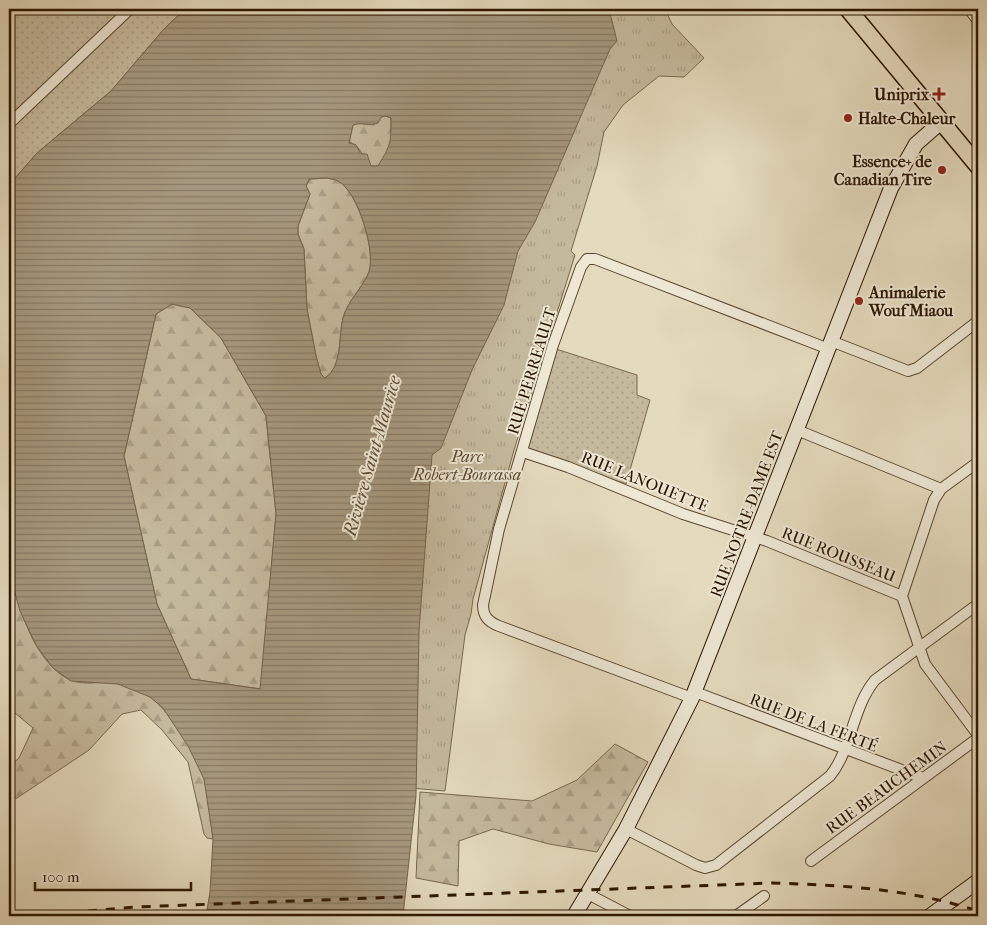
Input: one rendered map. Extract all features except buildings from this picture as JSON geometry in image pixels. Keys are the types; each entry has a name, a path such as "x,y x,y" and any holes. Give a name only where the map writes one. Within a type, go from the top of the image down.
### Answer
{"main road":[{"path":"848,9 978,166"}],"street":[{"path":"9,124 130,9"},
{"path":"969,9 978,21"},
{"name":"RUE NOTRE-DAME EST","path":"574,916 626,829 694,695 896,178 916,144 941,122"},
{"name":"RUE PERREAULT","path":"694,695 499,626 486,618 483,605 496,539 558,331 582,267 587,259 595,259 830,345"},
{"path":"830,345 908,372 917,368 978,322"},
{"path":"797,430 941,489"},
{"name":"RUE LANOUETTE","path":"523,452 568,467 683,514 756,537"},
{"path":"902,596 934,500 941,489 978,462"},
{"name":"RUE ROUSSEAU","path":"756,537 902,596 925,664 978,736"},
{"path":"626,829 696,865 705,868 713,867 824,782 834,770 870,686 885,672 978,604"},
{"name":"RUE DE LA FERTÉ","path":"694,695 923,778"},
{"name":"RUE BEAUCHEMIN","path":"811,861 978,736"},
{"path":"930,916 978,881"},
{"path":"588,894 630,916"},
{"path":"736,916 764,896"}],"green space":[{"path":"9,9 185,9 164,29 111,91 37,153 9,185"},
{"name":"Parc Robert-Bourassa","path":"597,9 665,9 672,24 704,58 684,77 659,76 623,105 604,132 597,166 571,251 575,255 514,450 473,599 465,635 445,791 411,788 426,455"},
{"path":"381,117 391,118 391,138 388,153 378,166 371,166 356,145 349,142 353,125 358,123 374,125"},
{"path":"327,178 338,181 352,197 368,237 370,263 366,278 345,312 335,366 325,378 321,374 316,356 307,309 304,249 298,234 298,226 310,194 306,186 310,179"},
{"path":"172,304 190,308 221,338 266,416 276,514 261,689 191,679 157,604 124,456 156,314"},
{"path":"556,349 637,375 637,395 650,400 626,484 522,447"},
{"path":"9,571 29,632 46,660 57,672 76,682 113,683 140,691 150,697 166,712 189,747 204,779 209,801 213,839 207,838 204,834 188,762 162,730 141,710 122,714 89,750 17,798 9,799 9,767 19,758 33,728 9,708"},
{"path":"615,744 648,762 597,852 549,844 493,829 459,841 458,886 416,878 420,792 532,801 577,780"}],"water":[{"name":"Rivière Saint-Maurice","path":"185,9 609,9 617,41 610,49 535,222 518,251 504,305 472,370 441,448 432,455 419,631 416,796 403,916 206,916 210,892 213,839 204,779 188,746 163,708 150,697 118,684 71,681 53,668 36,645 20,611 9,571 9,185 37,153 111,91 164,29","holes":["381,117 391,118 389,144 378,166 371,166 367,154 361,154 356,145 349,143 353,125 378,123","309,179 334,179 345,187 352,197 364,223 370,251 369,272 345,312 335,366 325,378 321,374 316,356 307,309 304,249 298,234 298,226 310,194 306,186","172,304 190,308 221,338 266,416 276,514 260,689 191,679 157,604 124,456 156,314"]}],"railway":[{"path":"52,914 135,907 772,883 824,885 902,893 978,911"},
{"path":"139,916 157,911"}],"place":[{"name":"Uniprix","path":"939,94"},
{"name":"Halte-Chaleur","path":"848,118"},
{"name":"Essence+ de Canadian Tire","path":"942,170"},
{"name":"Animalerie Wouf Miaou","path":"859,301"}]}
